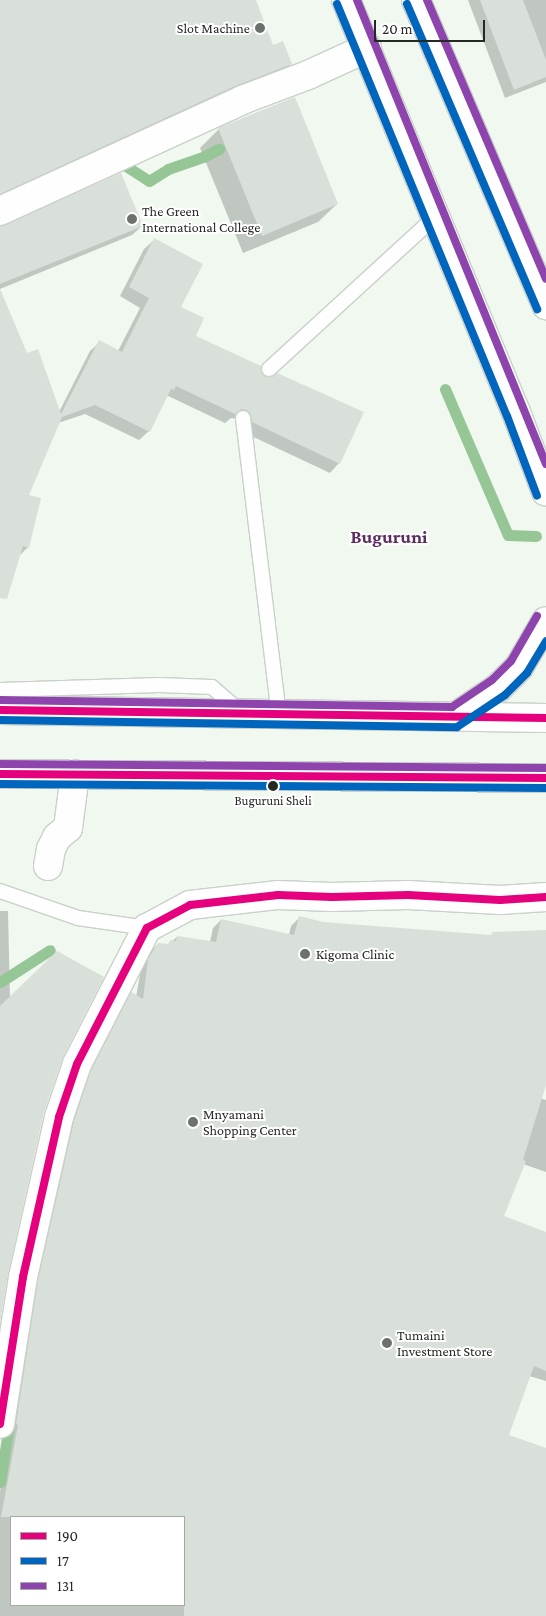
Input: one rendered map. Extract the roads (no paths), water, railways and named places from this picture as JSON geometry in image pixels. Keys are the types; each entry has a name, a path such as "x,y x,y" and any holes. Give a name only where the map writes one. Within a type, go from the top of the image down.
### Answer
{"main road":[{"path":"346,0 436,216 546,492"},
{"path":"416,0 546,305"},
{"path":"0,211 242,100 308,75 367,48"},
{"path":"455,717 498,688 519,667 546,621"},
{"path":"0,710 546,718"},
{"path":"0,774 546,778"},
{"path":"48,866 51,849 57,836 68,828 75,774"},
{"path":"0,1424 23,1277 36,1210 59,1117 77,1064 147,928 190,905 278,895 332,897 408,895 500,900 546,897"}],"lane":[{"path":"269,369 436,216"},
{"path":"244,418 279,714"},
{"path":"0,690 159,685 212,687 243,714"},
{"path":"0,891 78,918 147,928"}],"waterway":[{"path":"115,159 149,181 168,169 219,149"},
{"path":"445,389 508,535 536,536"},
{"path":"0,982 50,950"},
{"path":"0,1482 10,1419"}],"place":[{"name":"Slot Machine","path":"260,28"},
{"name":"The Green International College","path":"132,219"},
{"name":"Buguruni Sheli","path":"273,786"},
{"name":"Kigoma Clinic","path":"305,954"},
{"name":"Mnyamani Shopping Center","path":"193,1122"},
{"name":"Tumaini Investment Store","path":"387,1343"}],"district":[{"name":"Buguruni","path":"389,537"}]}
